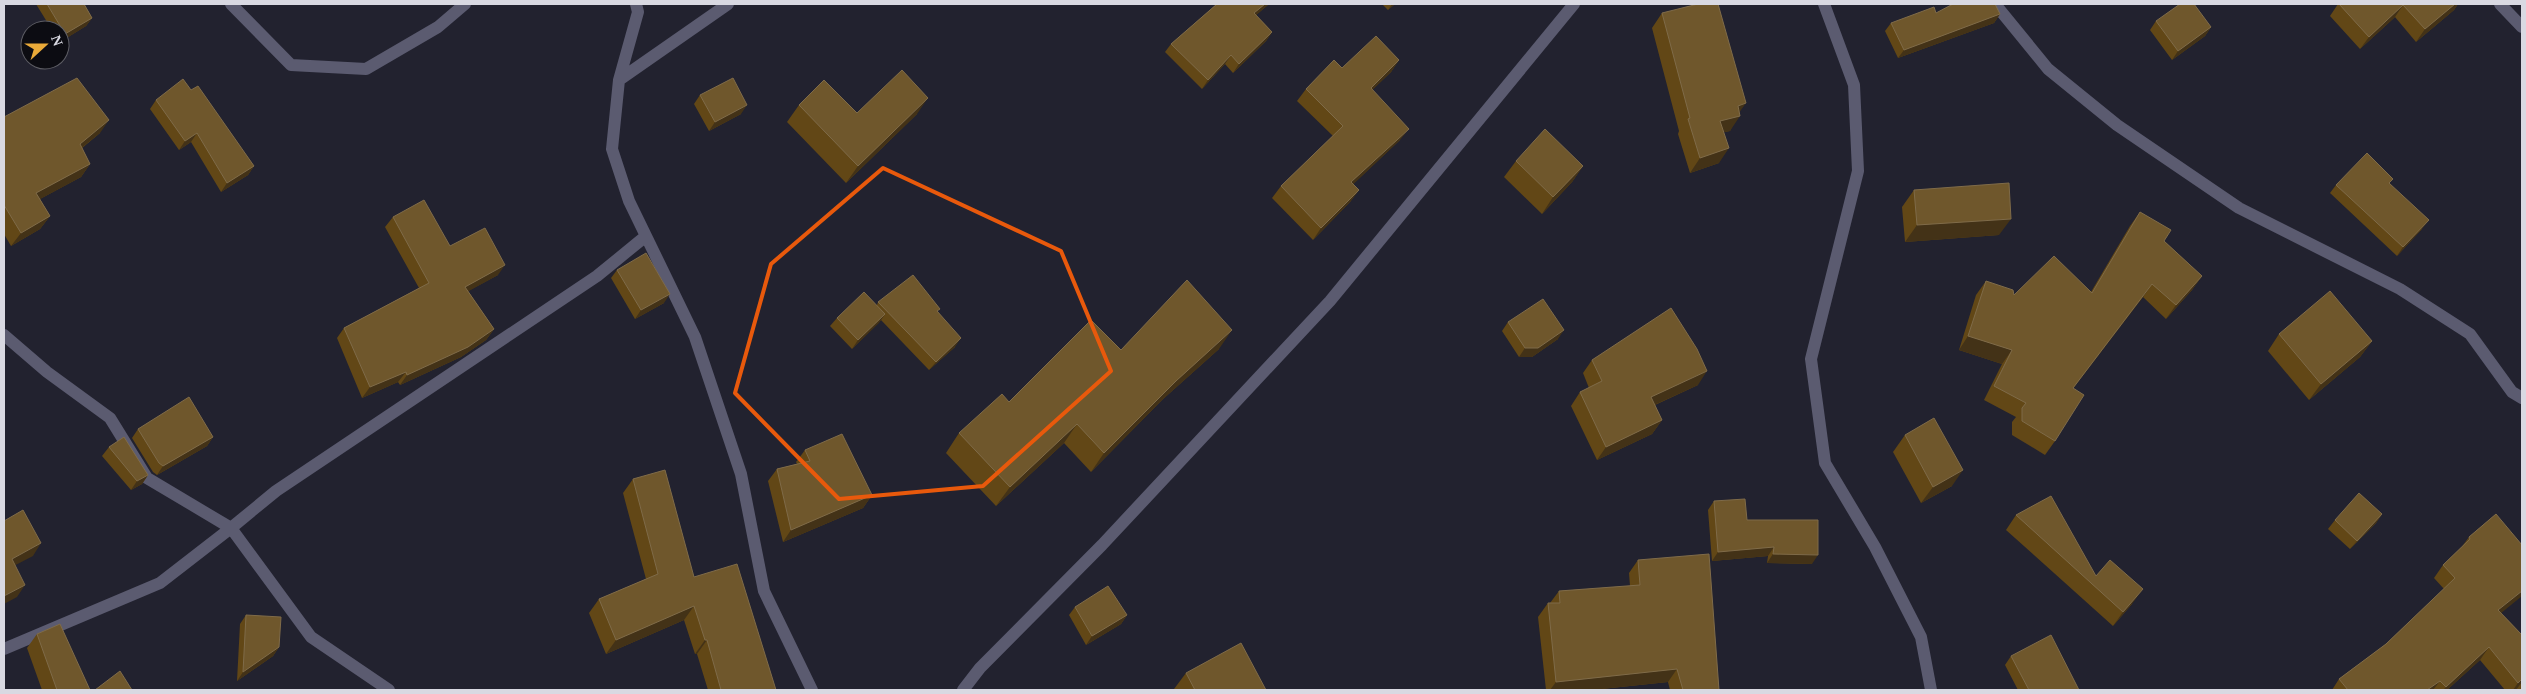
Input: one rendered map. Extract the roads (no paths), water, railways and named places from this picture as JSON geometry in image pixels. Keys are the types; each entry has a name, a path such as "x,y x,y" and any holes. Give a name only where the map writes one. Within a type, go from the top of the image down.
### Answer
{"street":[{"path":"231,4 291,65 366,69 438,26 465,4"},
{"path":"636,4 638,12 618,80 612,148 629,201 695,338 741,474 764,591 812,690"},
{"path":"618,80 728,4"},
{"path":"963,690 980,668 1102,545 1330,301 1574,4"},
{"path":"1824,4 1854,85 1858,171 1811,359 1825,463 1875,546 1921,637 1932,690"},
{"path":"1995,4 2048,69 2117,124 2239,208 2400,289 2470,334 2512,392 2522,398"},
{"path":"2500,4 2522,27"},
{"path":"4,649 160,583 232,528 276,491 589,282 646,236"},
{"path":"4,335 47,372 110,418 147,478 232,528 311,637 389,690"}]}
